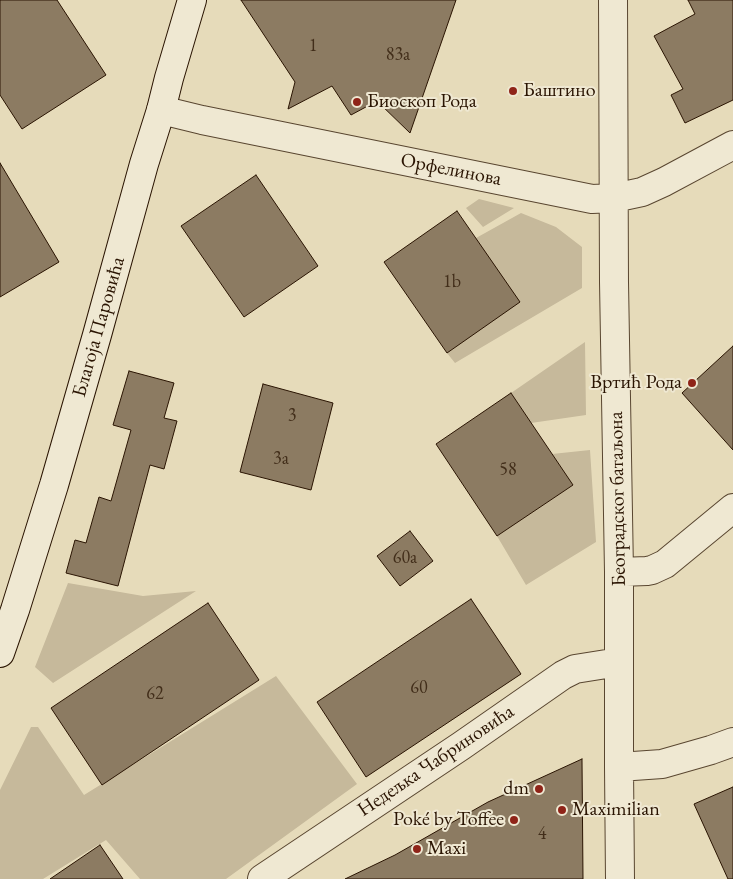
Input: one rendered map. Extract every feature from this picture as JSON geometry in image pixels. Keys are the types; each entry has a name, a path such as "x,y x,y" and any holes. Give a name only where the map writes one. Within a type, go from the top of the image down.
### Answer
{"street":[{"name":"Благоја Паровића","path":"0,653 16,610 54,485 192,0"},
{"name":"Београдског батаљона","path":"613,0 620,879"},
{"name":"Орфелинова","path":"161,110 202,120 592,199 614,198 642,192 733,145"},
{"path":"619,572 647,571 665,564 733,508"},
{"name":"Недељка Чабриновића","path":"262,879 563,675 575,669 619,662"},
{"path":"619,767 662,764 733,742"}],"shaded area":[{"path":"479,199 514,208 483,227 466,208"},
{"path":"521,213 556,227 582,247 582,288 455,363 447,353 476,238"},
{"path":"585,342 586,415 531,423 511,393"},
{"path":"590,450 596,542 526,585 497,536 573,485 552,454"},
{"path":"68,583 143,596 196,591 53,683 35,667"},
{"path":"276,676 357,784 226,879 140,879 106,840 43,879 0,879 0,790 31,727 38,727 84,795"}],"building":[{"path":"0,0 57,0 106,75 22,129 0,95"},
{"path":"241,0 456,0 410,133 377,101 351,115 332,86 288,109 295,82"},
{"path":"688,0 733,0 733,100 685,123 671,95 683,89 654,36 695,14"},
{"path":"0,163 59,262 0,297"},
{"path":"256,175 318,266 244,317 181,226"},
{"path":"457,211 520,302 447,353 384,262"},
{"path":"733,346 733,450 682,393"},
{"path":"129,371 174,383 164,418 177,421 164,469 150,465 118,586 66,573 75,540 86,543 99,497 111,501 131,430 113,425"},
{"path":"263,384 333,403 311,490 240,472"},
{"path":"511,393 573,485 497,536 436,444"},
{"path":"410,531 433,561 400,586 377,556"},
{"path":"471,599 521,674 366,777 317,702"},
{"path":"208,603 259,680 102,785 51,708"},
{"path":"582,759 583,879 345,879 395,855 488,802"},
{"path":"733,787 733,879 728,879 694,804"},
{"path":"100,845 123,879 50,879"}],"place":[{"name":"Баштино","path":"513,91"},
{"name":"Биоскоп Рода","path":"357,102"},
{"name":"Вртић Рода","path":"692,383"},
{"name":"dm","path":"539,789"},
{"name":"Maximilian","path":"562,810"},
{"name":"Poké by Toffee","path":"514,820"},
{"name":"Maxi","path":"417,849"}]}
